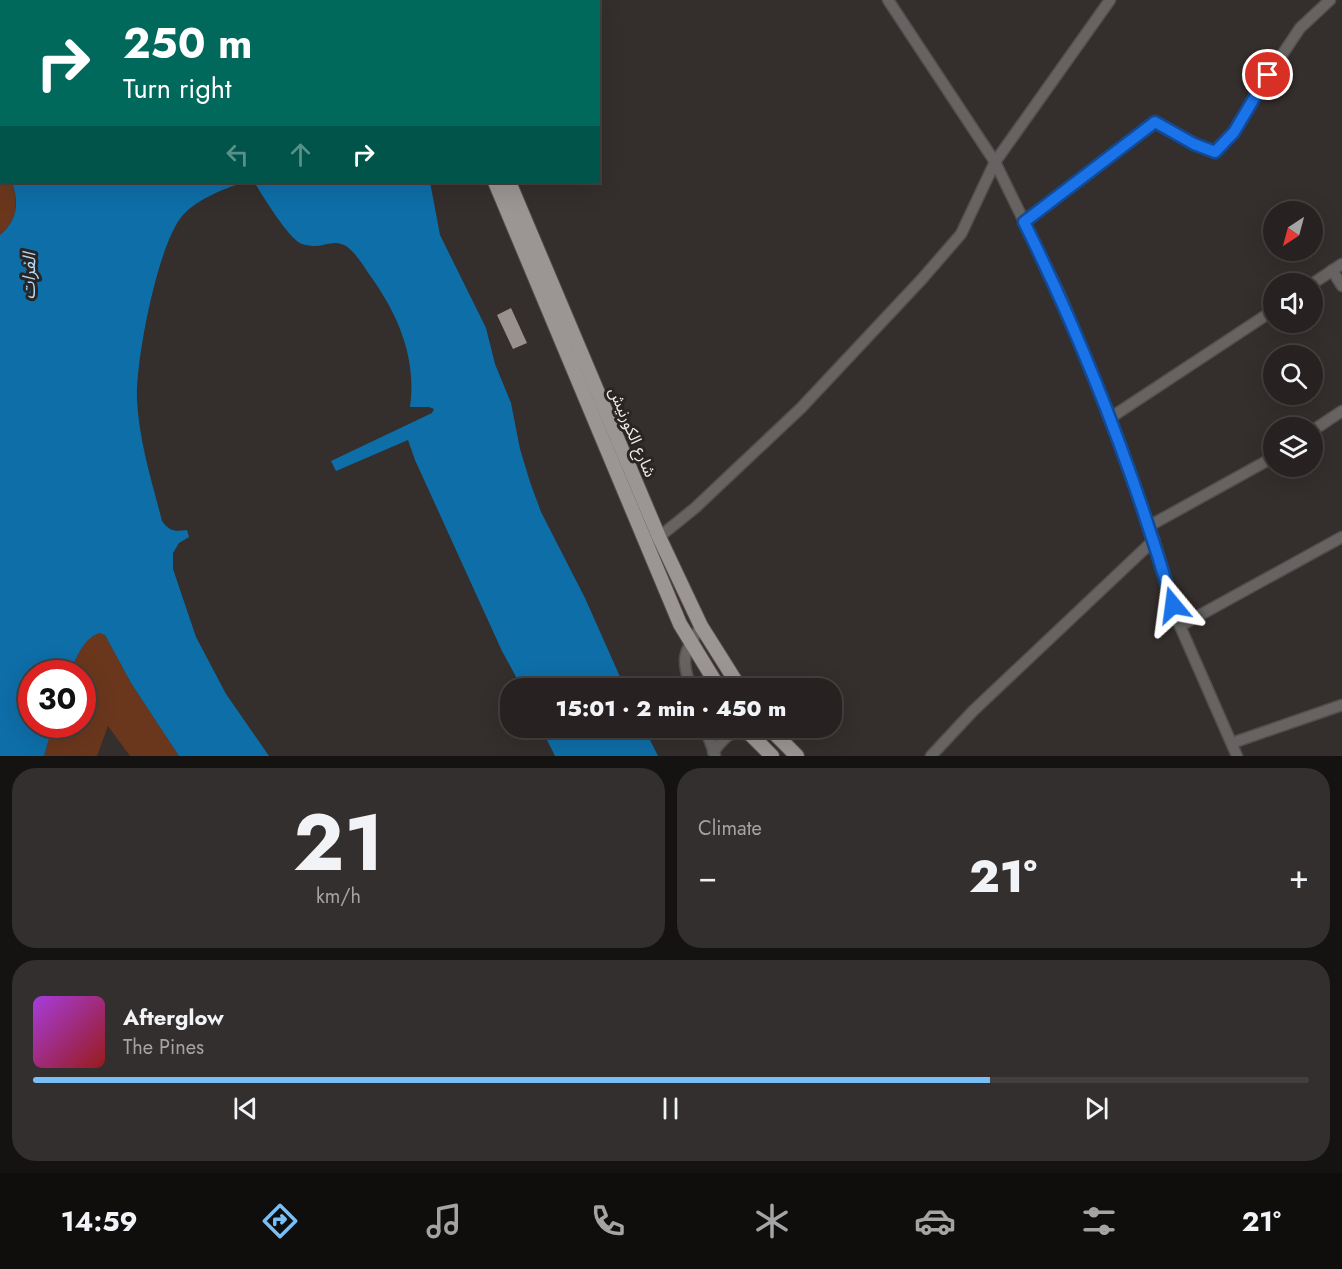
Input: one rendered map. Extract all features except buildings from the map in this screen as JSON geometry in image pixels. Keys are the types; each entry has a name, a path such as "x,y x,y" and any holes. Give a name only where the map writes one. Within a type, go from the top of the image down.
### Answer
{"main road":[{"name":"شارع الكورنيش","path":"495,183 647,548 690,643 713,678"},
{"name":"شارع الكورنيش","path":"509,183 659,537 701,626 734,678"},
{"path":"755,738 772,756"},
{"path":"779,738 797,756"}],"street":[{"path":"888,0 995,162 1061,297 1110,418 1154,540 1180,626 1238,756"},
{"path":"659,537 696,508 801,408 961,234 995,162 1110,0"},
{"path":"1024,222 1155,122 1194,144 1215,152 1234,132 1300,28 1330,0"},
{"path":"1323,276 1342,264"},
{"path":"1332,270 1342,286"},
{"path":"1110,418 1263,317"},
{"path":"1323,424 1342,411"},
{"path":"1149,526 1263,463"},
{"path":"1180,626 1342,537"},
{"path":"932,756 973,711 1154,540"},
{"path":"688,678 684,668 684,656 701,626"},
{"path":"1232,743 1342,705"},
{"path":"708,738 714,754"},
{"path":"714,754 724,738"}],"shaded area":[{"path":"0,183 12,183 15,210 10,223 0,235"},
{"path":"99,633 105,635 131,683 179,756 130,756 108,726 97,756 44,756 49,738 96,738 96,660 76,660 84,645"}],"water":[{"name":"الفرات","path":"12,183 244,183 222,190 196,204 183,215 174,229 165,250 150,304 140,359 137,400 143,446 162,521 173,530 187,530 189,537 179,543 173,553 173,569 196,637 226,694 269,756 179,756 131,683 105,635 99,633 88,640 76,660 18,660 18,738 49,738 44,756 0,756 0,235 14,217 16,204"},
{"path":"252,183 430,183 440,235 486,328 495,364 511,403 520,449 541,512 585,598 621,678 517,678 502,651 408,440 336,471 331,461 432,413 434,409 410,407 411,371 403,337 389,305 356,255 346,246 338,243 314,246 300,243 270,207 256,185"},
{"path":"546,738 649,738 658,756 555,756"}],"route":[{"path":"1173,605 1154,540 1110,418 1061,297 1024,222 1155,122 1194,144 1215,152 1234,132 1268,75"}]}
